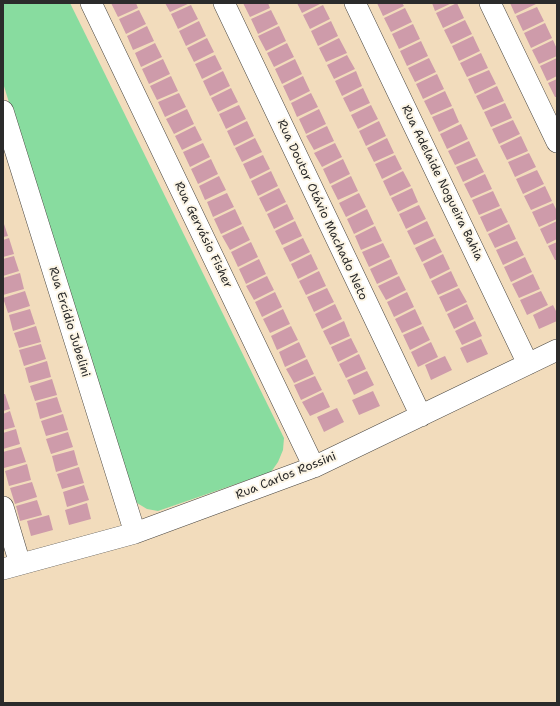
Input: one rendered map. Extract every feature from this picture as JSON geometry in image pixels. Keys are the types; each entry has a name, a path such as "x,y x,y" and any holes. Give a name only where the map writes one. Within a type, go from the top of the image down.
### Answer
{"street":[{"name":"Rua Gervásio Fisher","path":"91,3 314,467"},
{"name":"Rua Doutor Otávio Machado Neto","path":"224,3 421,416"},
{"name":"Rua Adelaide Nogueira Bahia","path":"356,3 528,364"},
{"path":"490,3 557,142"},
{"name":"Rua Ercídio Jubelini","path":"3,111 135,533"},
{"name":"Rua Carlos Rossini","path":"12,567 135,533 314,467 557,350"},
{"path":"3,507 12,567"}],"green space":[{"path":"3,3 70,3 284,438 283,450 278,462 271,472 158,511 147,509 137,503 130,494 3,83"}],"building":[{"path":"111,3 136,3 138,8 118,17"},
{"path":"165,3 190,3 170,12"},
{"path":"243,3 268,3 270,8 250,17"},
{"path":"297,3 322,3 302,13"},
{"path":"377,3 402,3 404,6 383,16"},
{"path":"432,3 452,3 435,11"},
{"path":"457,3 464,18 443,28 436,13"},
{"path":"510,3 535,3 536,4 515,14"},
{"path":"191,5 198,19 178,29 171,14"},
{"path":"323,5 330,19 310,29 303,15"},
{"path":"537,7 544,21 523,31 516,16"},
{"path":"405,8 412,22 391,32 384,18"},
{"path":"139,10 146,24 126,34 119,19"},
{"path":"271,10 278,24 258,34 251,19"},
{"path":"465,20 472,34 451,44 444,30"},
{"path":"199,21 206,36 186,46 179,31"},
{"path":"331,21 338,36 318,46 311,31"},
{"path":"545,23 552,38 531,48 524,33"},
{"path":"413,24 420,39 399,49 392,34"},
{"path":"147,26 154,41 133,50 127,36"},
{"path":"279,26 286,41 266,51 258,36"},
{"path":"473,36 480,51 459,61 452,46"},
{"path":"207,38 214,52 194,62 187,48"},
{"path":"339,38 347,53 326,62 319,48"},
{"path":"553,40 557,49 557,56 539,64 532,50"},
{"path":"421,41 428,56 407,66 400,51"},
{"path":"155,43 162,57 141,67 135,53"},
{"path":"287,43 294,57 274,67 267,53"},
{"path":"481,53 488,68 467,77 460,63"},
{"path":"215,55 222,69 202,79 195,64"},
{"path":"347,55 355,69 334,79 327,65"},
{"path":"429,58 436,72 415,82 408,68"},
{"path":"557,58 557,76 547,81 540,66"},
{"path":"163,59 170,74 149,84 142,69"},
{"path":"295,59 302,74 282,84 275,69"},
{"path":"489,70 496,84 475,94 468,79"},
{"path":"223,71 230,86 210,96 203,81"},
{"path":"356,71 362,86 342,96 335,81"},
{"path":"437,74 444,89 423,99 416,84"},
{"path":"171,76 178,91 157,100 150,86"},
{"path":"303,76 310,91 290,101 283,86"},
{"path":"557,79 557,97 555,97 548,83"},
{"path":"497,86 504,101 483,110 476,96"},
{"path":"231,88 238,102 218,112 211,98"},
{"path":"363,88 370,103 350,112 343,98"},
{"path":"445,91 452,106 431,115 424,101"},
{"path":"179,93 186,107 165,117 158,102"},
{"path":"311,93 318,107 297,117 291,103"},
{"path":"505,103 512,118 491,127 484,112"},
{"path":"239,105 246,119 226,129 219,114"},
{"path":"371,105 378,119 358,129 351,115"},
{"path":"453,108 459,122 439,132 432,117"},
{"path":"187,109 194,124 174,134 166,119"},
{"path":"319,109 326,124 306,134 299,119"},
{"path":"513,120 520,134 499,144 492,129"},
{"path":"247,121 254,136 234,146 227,131"},
{"path":"379,121 386,136 366,146 359,131"},
{"path":"461,124 468,139 447,149 440,134"},
{"path":"195,126 202,140 182,150 175,136"},
{"path":"327,126 334,141 314,150 306,136"},
{"path":"521,136 528,151 507,160 500,146"},
{"path":"255,138 262,152 242,162 235,148"},
{"path":"387,138 394,153 374,162 367,148"},
{"path":"469,141 476,156 455,165 448,151"},
{"path":"203,143 210,157 190,167 183,152"},
{"path":"335,143 342,157 322,167 314,153"},
{"path":"529,153 536,167 515,177 508,162"},
{"path":"263,155 270,169 250,179 243,164"},
{"path":"395,155 402,169 382,179 375,164"},
{"path":"477,158 484,172 463,182 456,167"},
{"path":"211,159 218,174 198,184 191,169"},
{"path":"343,159 350,174 330,184 323,169"},
{"path":"537,170 544,184 523,194 516,179"},
{"path":"271,171 278,186 258,196 251,181"},
{"path":"403,171 411,186 390,196 383,181"},
{"path":"485,174 492,189 471,198 464,184"},
{"path":"219,176 226,190 205,200 199,186"},
{"path":"351,176 358,191 338,200 331,186"},
{"path":"545,186 552,201 531,210 524,196"},
{"path":"279,188 286,202 266,212 259,198"},
{"path":"412,188 418,202 398,212 391,198"},
{"path":"493,191 500,206 479,215 472,200"},
{"path":"227,193 234,207 213,217 207,202"},
{"path":"359,193 366,207 346,217 339,203"},
{"path":"553,203 557,211 557,219 539,227 532,212"},
{"path":"287,204 294,219 274,229 267,214"},
{"path":"419,205 426,219 406,229 399,214"},
{"path":"501,208 508,222 487,232 480,217"},
{"path":"235,209 242,224 221,234 214,219"},
{"path":"367,209 374,224 354,234 347,219"},
{"path":"3,221 8,236 3,237"},
{"path":"295,221 302,236 282,245 275,231"},
{"path":"427,221 434,236 414,245 407,231"},
{"path":"557,221 557,239 547,244 540,229"},
{"path":"509,224 516,239 495,248 488,234"},
{"path":"243,226 250,240 230,250 222,236"},
{"path":"375,226 382,241 361,250 355,236"},
{"path":"9,238 14,254 3,257 3,240"},
{"path":"303,238 310,252 290,262 283,248"},
{"path":"435,238 442,252 422,262 415,248"},
{"path":"517,241 524,255 503,265 496,250"},
{"path":"251,242 258,257 238,267 231,252"},
{"path":"557,242 557,260 555,260 548,246"},
{"path":"383,243 390,257 369,267 362,252"},
{"path":"311,254 318,269 298,279 291,264"},
{"path":"443,254 450,269 430,279 423,264"},
{"path":"14,256 19,271 3,276 3,259"},
{"path":"525,257 532,272 511,282 504,267"},
{"path":"259,259 266,274 246,284 239,269"},
{"path":"391,259 398,274 377,284 370,269"},
{"path":"319,271 326,286 306,295 299,281"},
{"path":"451,271 458,286 438,295 431,281"},
{"path":"20,273 24,289 3,295 3,278"},
{"path":"533,274 540,289 519,298 512,284"},
{"path":"267,276 274,290 254,300 246,286"},
{"path":"399,276 406,290 386,300 378,286"},
{"path":"327,288 334,302 314,312 307,297"},
{"path":"459,288 467,302 446,312 439,297"},
{"path":"25,291 30,306 8,313 3,298"},
{"path":"541,291 548,305 527,315 520,300"},
{"path":"275,292 282,307 262,317 255,302"},
{"path":"407,292 414,307 394,317 387,302"},
{"path":"335,304 342,319 322,329 315,314"},
{"path":"467,304 474,319 454,329 447,314"},
{"path":"553,305 557,313 557,321 539,329 533,315"},
{"path":"30,309 35,324 13,331 9,315"},
{"path":"283,309 290,324 270,333 263,319"},
{"path":"415,309 422,324 402,333 395,319"},
{"path":"344,321 350,336 330,345 323,331"},
{"path":"475,321 482,336 462,345 455,331"},
{"path":"36,326 41,342 19,348 14,333"},
{"path":"291,326 298,340 277,350 271,336"},
{"path":"423,326 430,340 410,350 403,335"},
{"path":"351,338 358,352 338,362 331,347"},
{"path":"481,339 488,354 467,363 460,348"},
{"path":"299,342 306,357 285,367 279,352"},
{"path":"431,342 438,357 418,367 411,352"},
{"path":"41,344 46,359 24,366 19,350"},
{"path":"359,354 366,369 346,378 339,364"},
{"path":"445,356 452,370 431,380 425,365"},
{"path":"307,359 314,374 294,383 286,369"},
{"path":"47,361 51,377 29,383 25,368"},
{"path":"367,371 374,385 354,395 347,380"},
{"path":"315,376 322,390 301,400 294,385"},
{"path":"52,379 57,395 35,401 30,386"},
{"path":"373,391 380,406 359,415 352,400"},
{"path":"323,392 330,407 310,416 302,402"},
{"path":"3,394 5,394 10,409 3,411"},
{"path":"57,397 62,412 40,419 36,403"},
{"path":"337,408 344,422 324,432 317,417"},
{"path":"10,411 15,427 3,430 3,414"},
{"path":"63,414 68,430 46,436 41,421"},
{"path":"16,429 20,444 3,449 3,433"},
{"path":"68,432 73,447 51,454 46,439"},
{"path":"21,447 26,462 4,468 3,452"},
{"path":"74,450 78,465 56,472 52,456"},
{"path":"27,464 31,480 9,486 5,471"},
{"path":"79,467 84,483 62,489 57,474"},
{"path":"32,482 37,497 15,504 10,488"},
{"path":"84,485 89,500 67,507 63,492"},
{"path":"37,500 42,515 20,521 16,506"},
{"path":"87,503 91,519 69,525 65,510"},
{"path":"49,515 53,530 31,536 27,521"}]}
